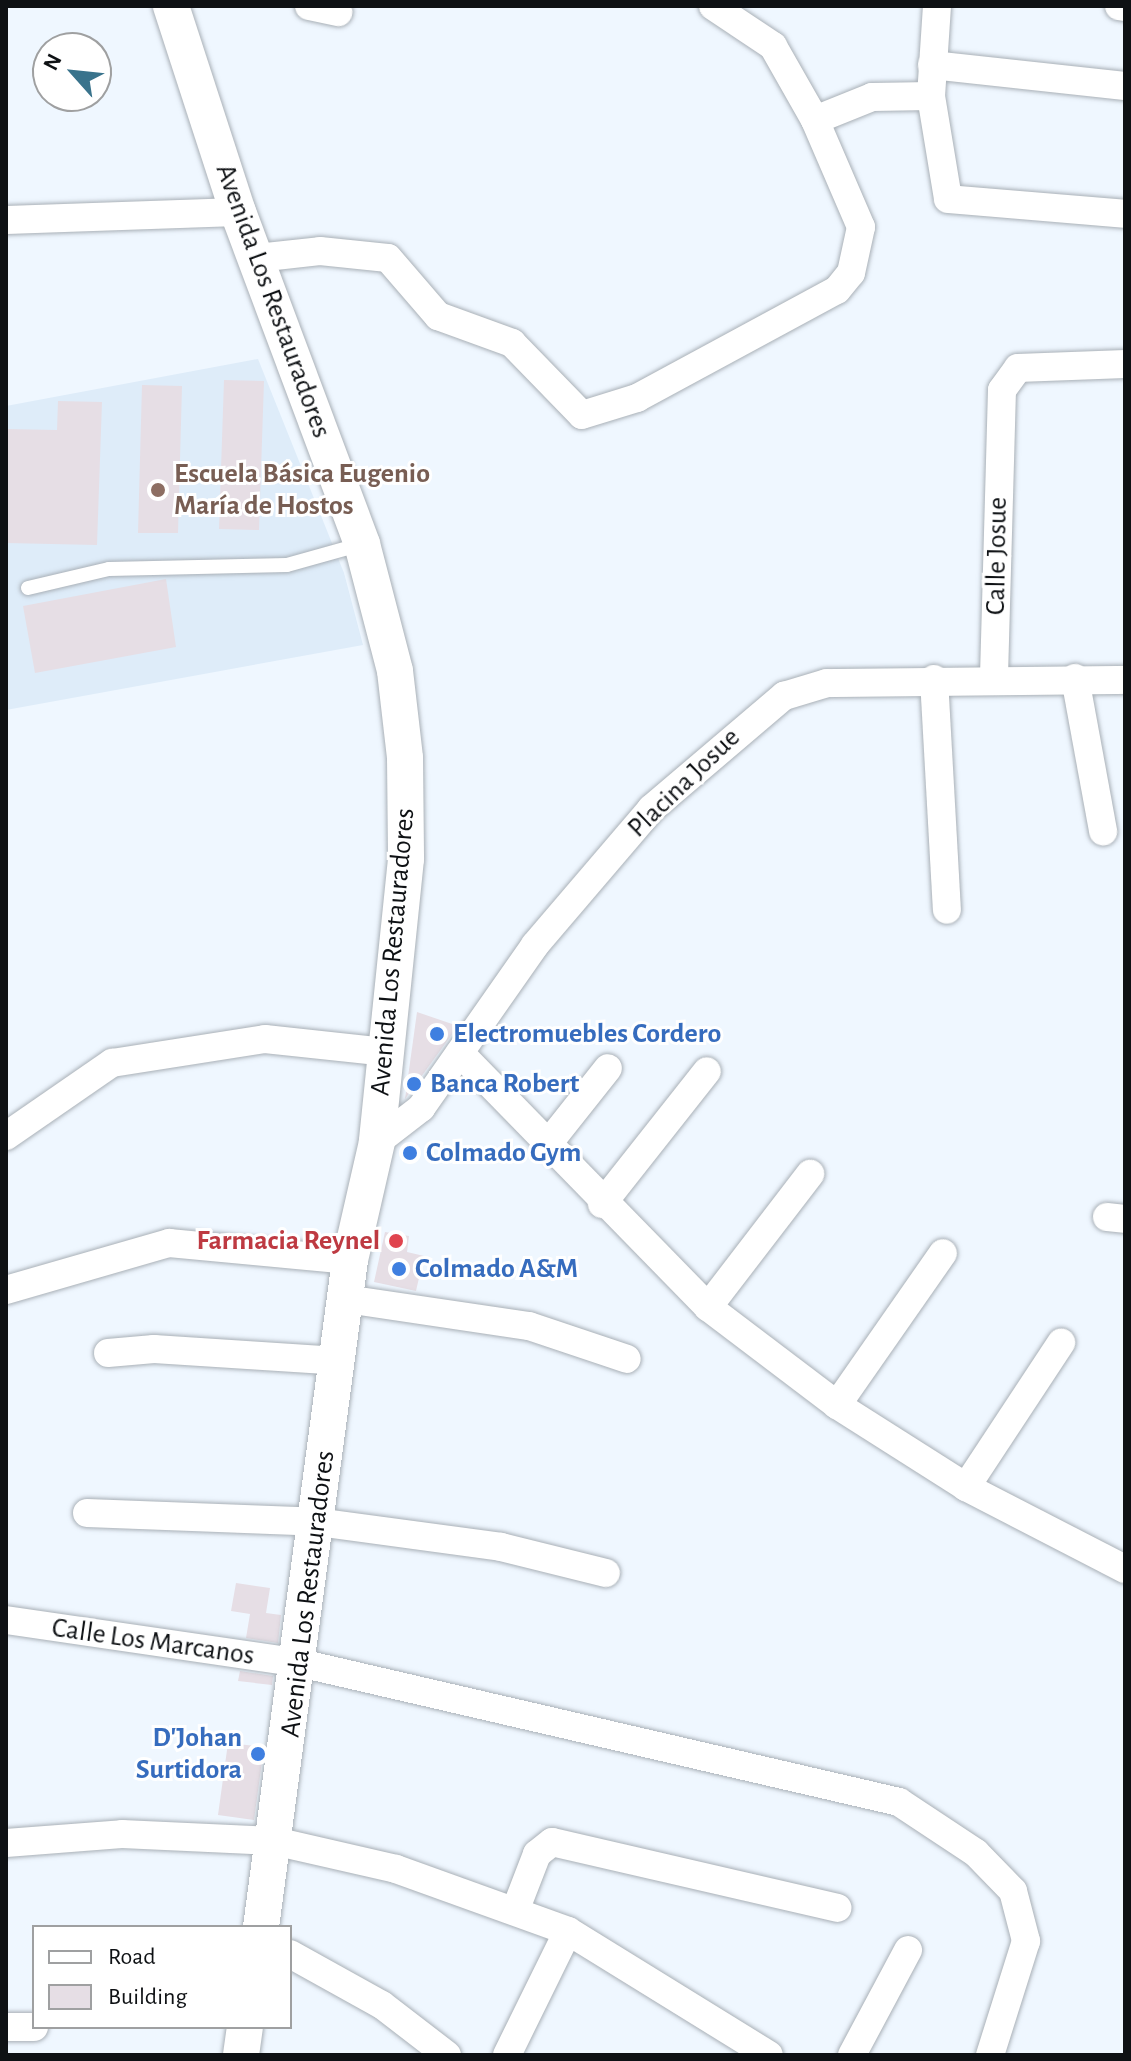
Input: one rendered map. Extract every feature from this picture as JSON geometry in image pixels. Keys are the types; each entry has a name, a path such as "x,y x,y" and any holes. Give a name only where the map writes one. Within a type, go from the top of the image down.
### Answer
{"street":[{"name":"Avenida Los Restauradores","path":"171,6 238,212 362,544 395,671 405,758 406,859 377,1142 350,1260 300,1663 261,1925"},
{"path":"309,6 338,12"},
{"path":"257,258 320,251 388,258 438,316 512,343 567,406 590,415 637,398 824,297 851,273 861,227 815,120 773,46 713,6"},
{"path":"937,6 931,96 948,199 1125,214"},
{"path":"932,65 1125,86"},
{"path":"815,120 872,97 931,96"},
{"path":"6,220 238,212"},
{"name":"Calle Josue","path":"994,676 1002,390 1018,368 1125,364"},
{"name":"Placina Josue","path":"377,1142 421,1108 535,945 641,820 735,731 784,696 827,683 994,676 1125,680"},
{"path":"1075,678 1103,831"},
{"path":"934,679 947,910"},
{"path":"6,1136 112,1063 265,1039 387,1052"},
{"path":"460,1053 602,1204 708,1307 837,1405 966,1487 1123,1564"},
{"path":"547,1145 608,1068"},
{"path":"602,1204 707,1071"},
{"path":"708,1307 810,1174"},
{"path":"6,1290 169,1243 350,1260"},
{"path":"837,1405 943,1253"},
{"path":"346,1299 529,1326 627,1359"},
{"path":"966,1487 1061,1343"},
{"path":"108,1353 154,1349 338,1361"},
{"path":"87,1513 317,1522 501,1547 606,1573"},
{"name":"Calle Los Marcanos","path":"6,1620 300,1663 899,1802 976,1853 1013,1891 1026,1941 990,2055"},
{"path":"6,1843 122,1834 274,1841 396,1869 568,1931 769,2055"},
{"path":"515,1911 537,1854 552,1842 837,1908"},
{"path":"507,2055 568,1931"},
{"path":"852,2055 908,1950"},
{"path":"292,1955 382,2005 447,2055"},
{"path":"6,2027 32,2027"},
{"path":"241,2055 245,2029"}],"lane":[{"path":"28,588 109,569 287,565 362,544"}],"shaded area":[{"name":"Escuela Básica Eugenio María de Hostos","path":"258,359 344,573 363,645 6,710 6,406"}],"building":[{"path":"224,380 264,381 259,530 219,529"},
{"path":"142,385 182,386 178,533 138,533"},
{"path":"58,401 102,402 97,545 6,543 6,429 57,430"},
{"path":"166,579 176,647 35,673 23,606"},
{"path":"417,1012 458,1026 405,1099"},
{"name":"Colmado A&M","path":"385,1232 409,1236 407,1252 424,1256 416,1291 374,1282"},
{"path":"236,1583 270,1588 266,1613 281,1615 278,1643 246,1638 250,1614 231,1611"},
{"path":"240,1671 273,1676 272,1685 238,1681"},
{"path":"228,1743 264,1747 254,1820 218,1815"}],"place":[{"name":"Escuela Básica Eugenio María de Hostos","path":"158,490"},
{"name":"Electromuebles Cordero","path":"437,1034"},
{"name":"Banca Robert","path":"414,1084"},
{"name":"Colmado Gym","path":"410,1153"},
{"name":"Farmacia Reynel","path":"396,1241"},
{"name":"Colmado A&M","path":"399,1269"},
{"name":"D'Johan Surtidora","path":"258,1754"}]}
